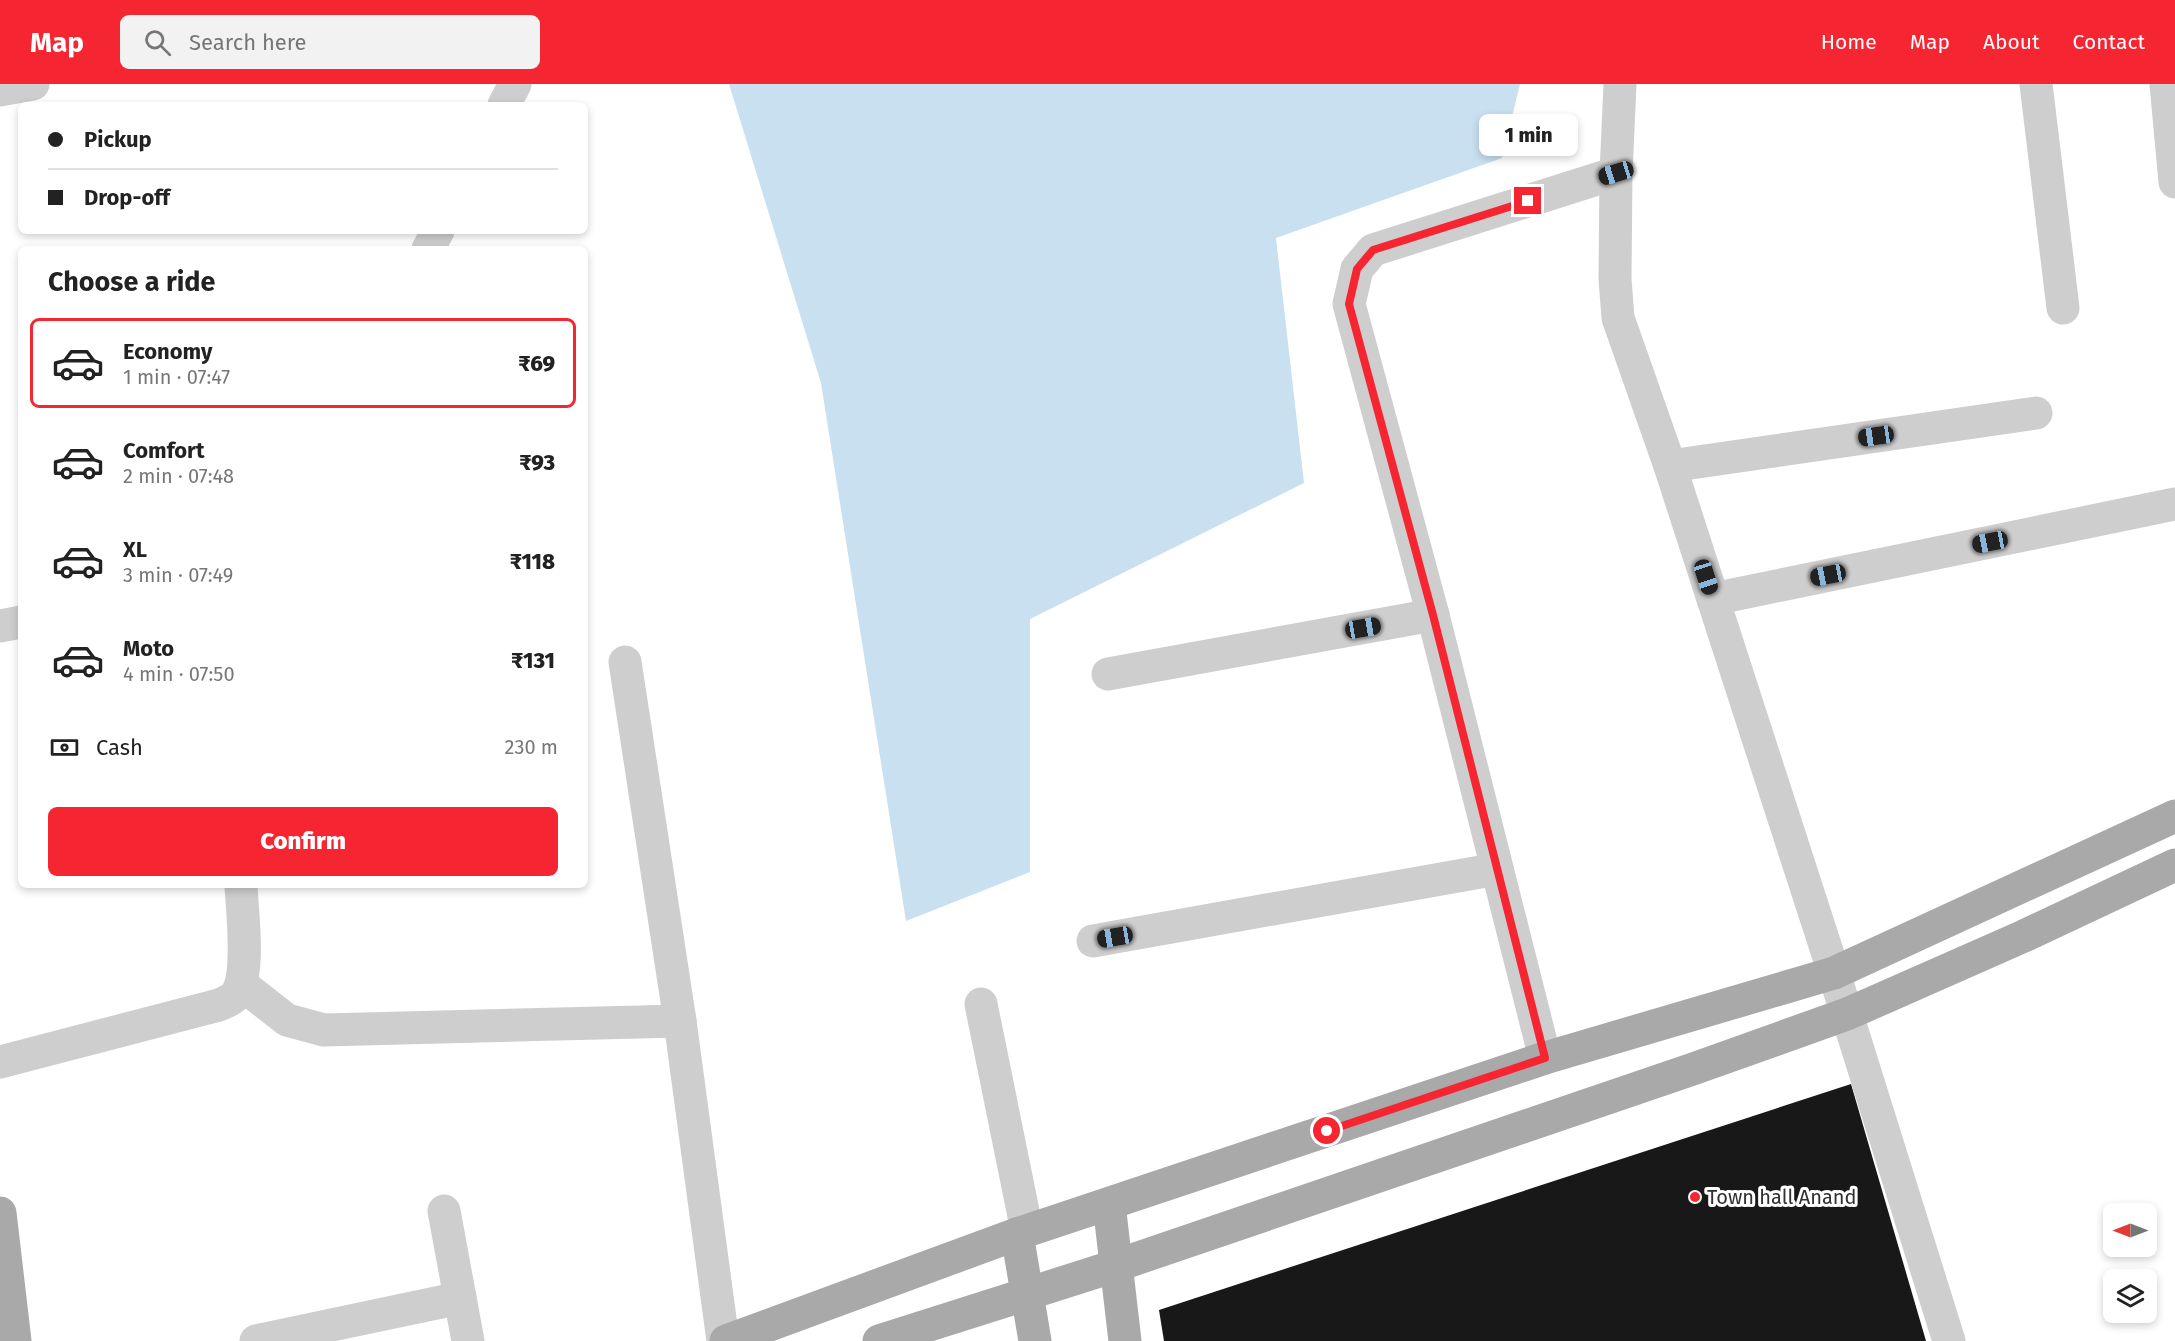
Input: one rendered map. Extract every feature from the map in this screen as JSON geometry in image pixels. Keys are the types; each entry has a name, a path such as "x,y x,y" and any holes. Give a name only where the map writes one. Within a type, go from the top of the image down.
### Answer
{"main road":[{"path":"724,1341 1022,1233 1545,1058 1834,973 2175,816"},
{"path":"879,1341 1115,1266 1682,1073 1846,1014 2024,936 2175,865"},
{"path":"1109,1204 1125,1341"},
{"path":"0,1213 15,1341"},
{"path":"1022,1233 1026,1293 1035,1341"}],"street":[{"path":"0,90 33,84"},
{"path":"505,102 514,84"},
{"path":"1620,84 1615,279 1618,318 1628,352 1670,466 1834,973 1949,1341"},
{"path":"2036,84 2064,308"},
{"path":"2166,84 2175,182"},
{"path":"1545,1058 1433,615 1349,304 1357,269 1373,250 1616,173"},
{"path":"1670,466 2036,413"},
{"path":"1713,599 2175,504"},
{"path":"1108,674 1433,615"},
{"path":"0,626 18,623"},
{"path":"625,662 680,1021 724,1341"},
{"path":"1093,941 1497,869"},
{"path":"0,1062 219,1005 234,997 241,984 245,958 241,888"},
{"path":"241,984 287,1020 324,1030 680,1021"},
{"path":"981,1004 1022,1233"},
{"path":"444,1211 468,1341"},
{"path":"256,1341 460,1298"}],"water":[{"path":"729,84 1520,84 1502,158 1276,238 1304,483 1030,619 1030,872 906,921 821,383"}],"building":[{"name":"Town hall Anand","path":"1851,1084 1926,1341 1164,1341 1159,1310"}],"place":[{"name":"Town hall Anand","path":"1695,1197"}],"route":[{"path":"1327,1131 1545,1058 1433,615 1349,304 1357,269 1373,250 1528,201"}]}
